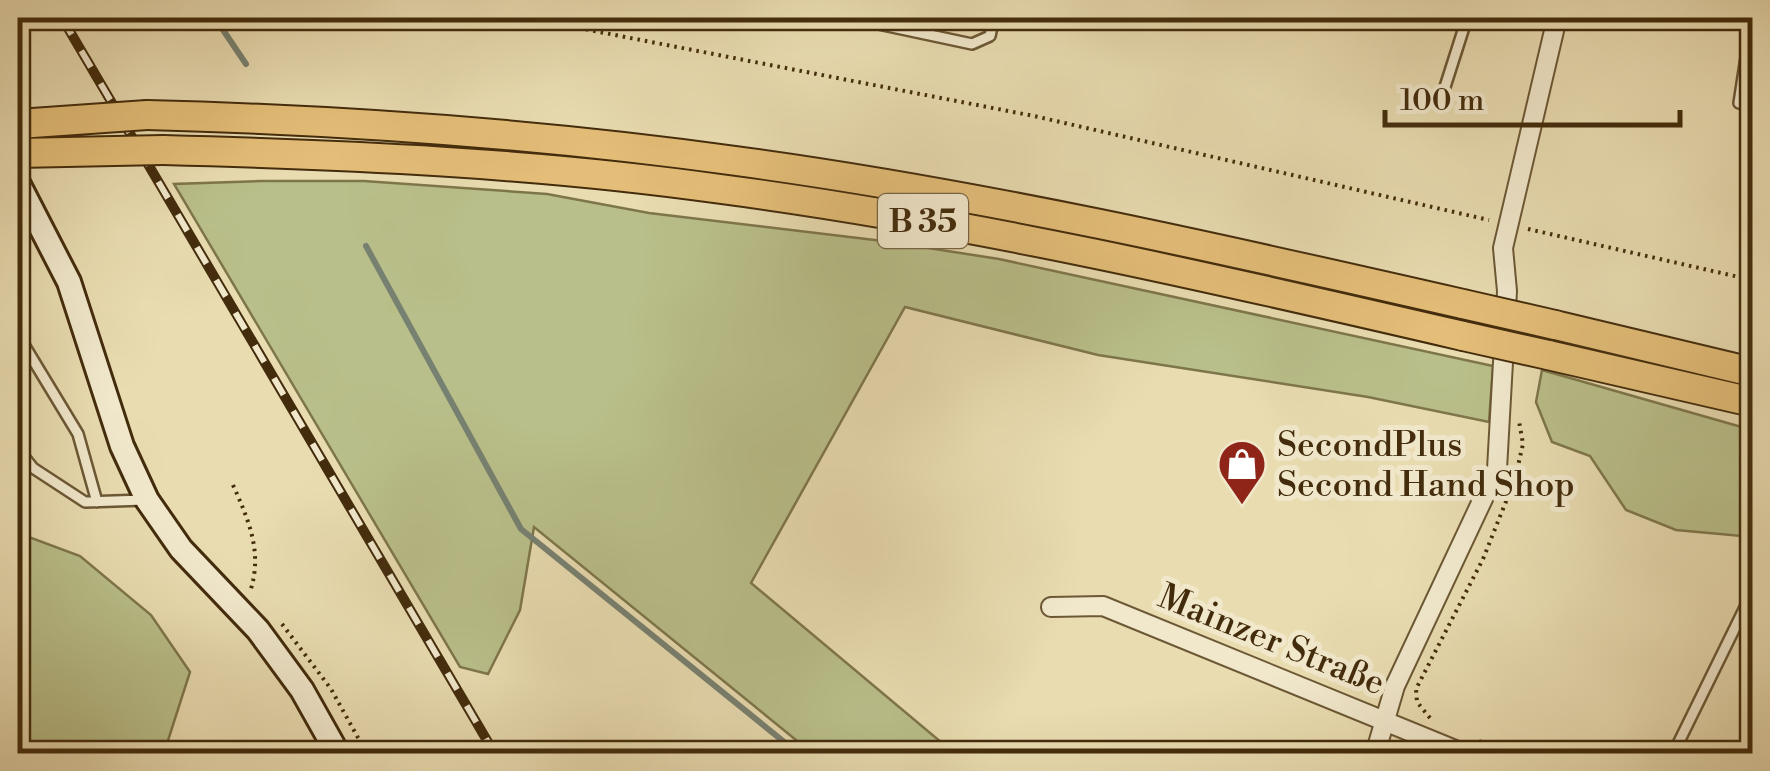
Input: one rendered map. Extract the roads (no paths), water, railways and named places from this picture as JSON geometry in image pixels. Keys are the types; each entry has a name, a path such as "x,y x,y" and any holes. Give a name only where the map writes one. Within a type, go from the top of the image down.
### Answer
{"highway":[{"path":"18,111 90,109 148,114"},
{"path":"18,124 148,114"},
{"name":"B 35","path":"148,114 290,119 550,138 737,161 1012,207 1463,304 1752,372"},
{"name":"B 35","path":"18,153 163,150 375,155 724,189 1075,250 1752,402"},
{"path":"18,167 92,151"}],"main road":[{"path":"18,182 69,282 122,446 147,500 181,550 246,600 338,754"}],"street":[{"path":"1374,754 1382,718 1497,470 1508,291 1503,248 1558,18"},
{"name":"Mainzer Straße","path":"1051,608 1103,606 1382,718 1469,746"}],"lane":[{"path":"850,18 972,44 990,36 994,18"},
{"path":"1444,90 1467,18"},
{"path":"1752,18 1739,102 1752,106"},
{"path":"18,334 78,434 97,502"},
{"path":"18,449 32,468 85,502 147,500"},
{"path":"1673,754 1752,593"}],"waterway":[{"path":"215,18 246,64"},
{"path":"366,246 521,529 799,754"}],"railway":[{"path":"62,18 495,754"}],"place":[{"name":"SecondPlus Second Hand Shop","path":"1242,506"}]}
